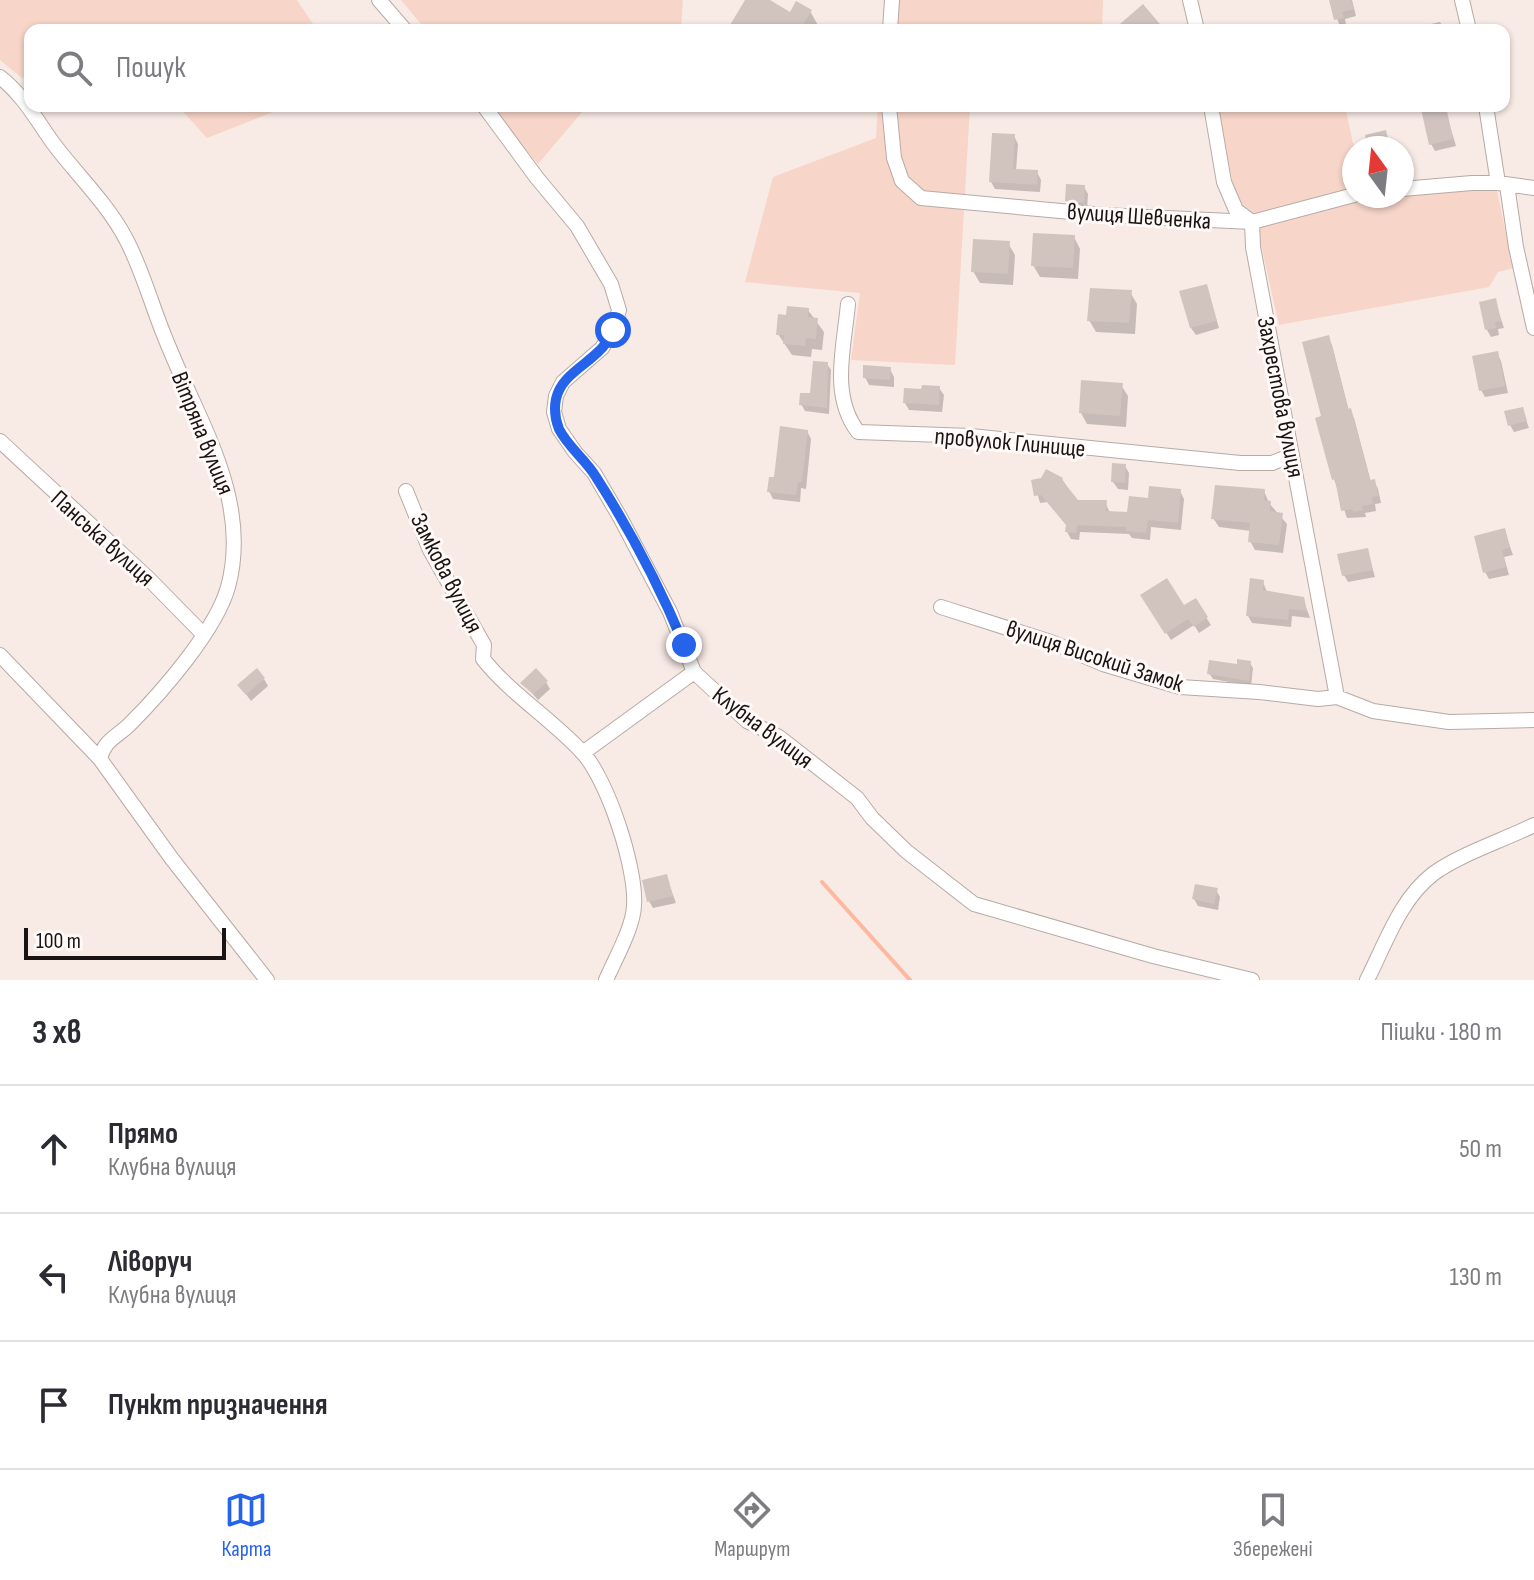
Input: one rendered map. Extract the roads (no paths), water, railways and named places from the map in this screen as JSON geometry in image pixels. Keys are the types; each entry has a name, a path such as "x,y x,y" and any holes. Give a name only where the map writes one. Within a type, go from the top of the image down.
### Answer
{"street":[{"path":"379,0 400,24"},
{"path":"890,24 892,0"},
{"path":"1462,0 1468,24"},
{"path":"1188,1 1195,24"},
{"name":"Вітряна вулиця","path":"0,77 17,90 24,100"},
{"name":"Вітряна вулиця","path":"32,112 126,238 186,390 219,460 233,510 234,549 228,589 204,635 129,725 103,747 100,759"},
{"name":"Клубна вулиця","path":"488,112 577,226 611,284 619,310 613,330 602,348 563,382 556,396 554,412 559,429 594,473 628,532 670,612 694,672 747,721 779,737 857,798 872,818 906,851 974,904 1153,956 1252,980"},
{"name":"вулиця Шевченка","path":"890,112 894,158 902,181 921,198 1103,215 1252,222 1342,198"},
{"path":"1212,112 1224,182 1236,210 1252,222"},
{"path":"1487,112 1534,328"},
{"path":"1414,188 1503,184 1534,188"},
{"name":"Захрестова вулиця","path":"1252,222 1253,247 1337,697"},
{"name":"провулок Глинище","path":"848,304 839,389 849,420 858,432 971,436 1240,463 1272,463 1292,455"},
{"name":"Панська вулиця","path":"0,441 148,578 204,635"},
{"name":"Замкова вулиця","path":"406,491 430,550 484,645 483,659 497,676 584,752 622,833 630,863 634,907 622,945 606,980"},
{"name":"вулиця Високий Замок","path":"941,607 1051,642 1103,664 1180,687 1318,699 1337,697 1373,711 1449,722 1534,720"},
{"path":"0,655 100,759 172,859 267,980"},
{"path":"584,752 694,672"},
{"path":"1367,980 1413,894 1433,874 1534,825"}],"waterway":[{"path":"822,882 910,980"}]}
